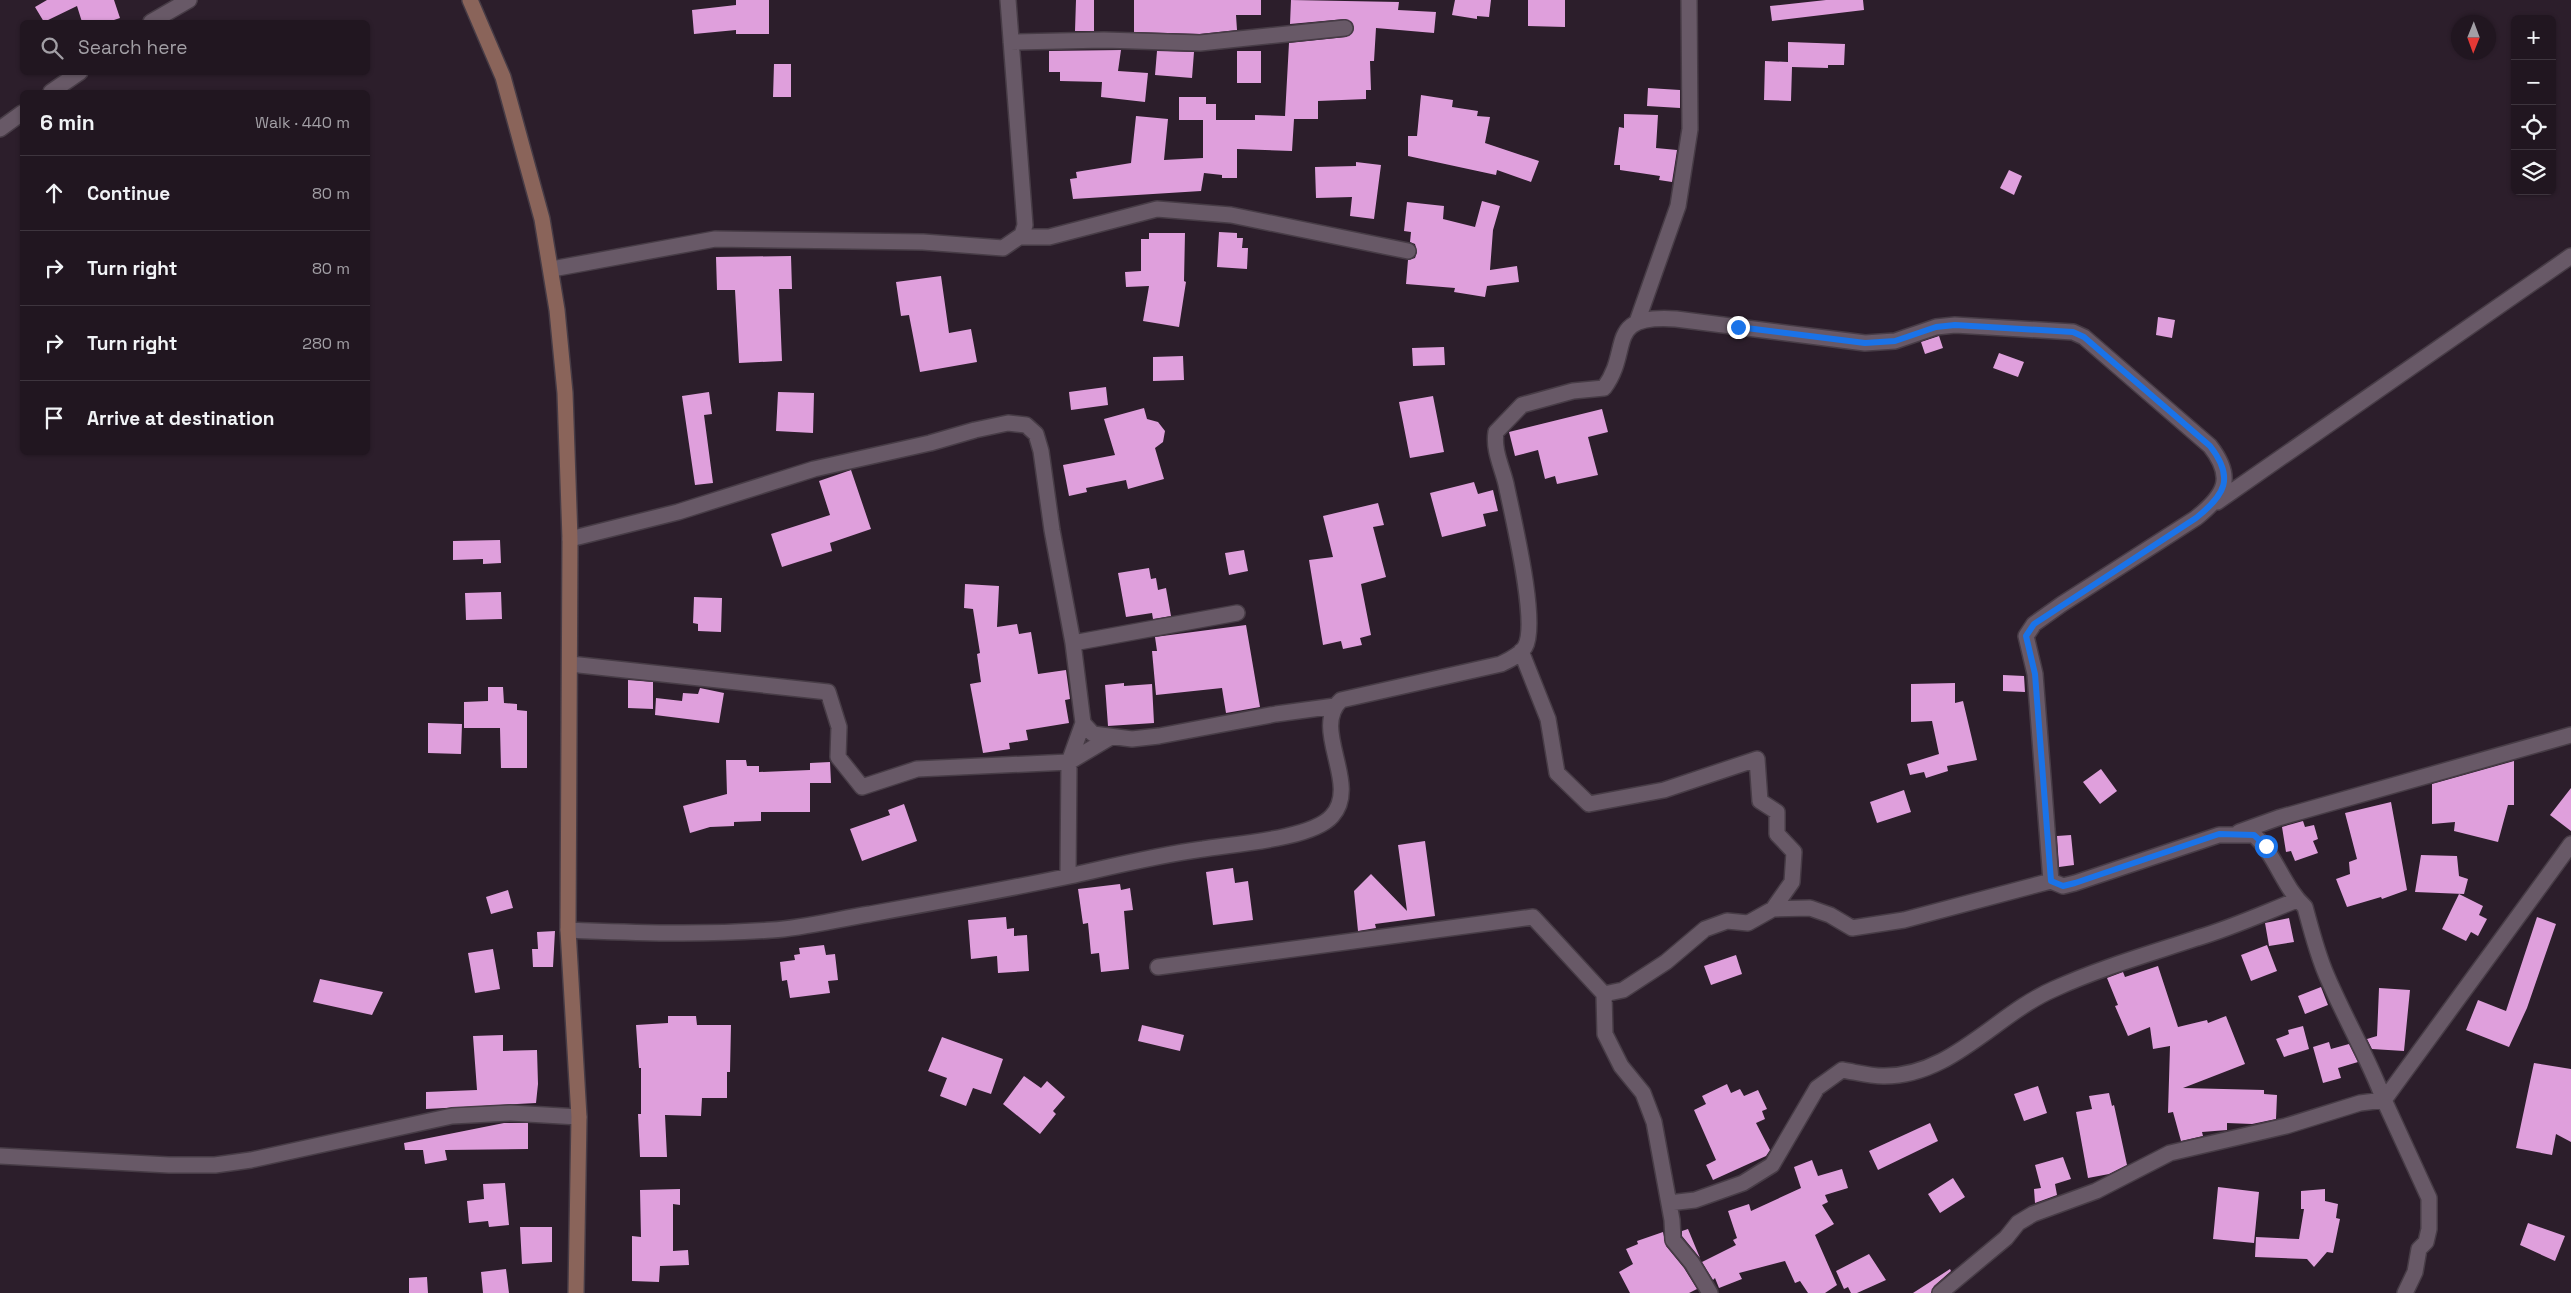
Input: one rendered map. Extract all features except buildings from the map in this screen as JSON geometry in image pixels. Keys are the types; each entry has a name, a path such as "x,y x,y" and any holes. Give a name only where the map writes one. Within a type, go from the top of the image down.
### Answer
{"street":[{"path":"154,20 189,0"},
{"path":"470,0 503,78 542,219 552,269 565,393 570,540 568,930 579,1117 576,1293"},
{"path":"552,269 715,239 923,242 1003,248 1020,236 1025,225 1008,0"},
{"path":"1637,322 1678,206 1690,129 1689,0"},
{"path":"1011,42 1104,40 1200,42 1345,28"},
{"path":"54,90 76,75"},
{"path":"0,129 20,114"},
{"path":"1020,236 1049,237 1157,209 1231,215 1408,251"},
{"path":"2051,881 2035,674 2026,636 2034,624 2196,518 2571,256"},
{"path":"568,930 646,933 774,930 967,897 1189,851 1311,830 1332,816 1341,800 1341,777 1332,738 1331,723 1335,706 1341,700 1501,664 1522,651 1528,638 1526,589 1506,483 1497,455 1496,432 1522,405 1573,391 1604,388 1612,377 1621,341 1628,329 1637,322 1650,318 1676,319 1865,343 1895,341 1936,327 1955,325 2064,330 2079,334 2210,446 2220,460 2224,476 2222,493 2216,503"},
{"path":"570,540 678,512 814,469 1008,423 1026,425 1036,434 1041,451 1052,530 1073,643 1083,723 1069,762 1068,876"},
{"path":"1073,643 1237,613"},
{"path":"1522,651 1548,719 1557,773 1589,804 1664,790 1757,759 1760,800 1777,812 1776,834 1794,852 1792,882 1773,909 1748,923 1727,921 1705,930 1666,962 1623,990 1604,994"},
{"path":"570,664 828,692 839,727 838,756 862,788 917,769 1069,762 1111,737"},
{"path":"1083,723 1093,734 1132,739 1159,736 1276,714 1335,706"},
{"path":"2229,835 2278,818 2571,735"},
{"path":"1773,909 1810,908 1852,928 1904,920 2051,881 2063,886 2075,883 2219,834 2254,835 2266,846 2296,900 2305,907 2325,972 2372,1068 2384,1100 2429,1198 2429,1229 2426,1242 2419,1249 2415,1272 2406,1293"},
{"path":"1940,1293 2006,1238 2018,1223 2033,1214 2096,1191 2170,1153 2286,1126 2360,1103 2384,1100 2571,844"},
{"path":"1669,1203 1695,1200 1743,1182 1772,1165 1817,1088 1842,1070 1884,1076 1920,1070 1969,1046 2023,1004 2053,989 2144,954 2199,938 2296,900"},
{"path":"1158,967 1533,917 1604,994 1605,1034 1621,1066 1643,1093 1654,1122 1669,1203 1673,1240 1692,1263 1710,1293"},
{"path":"0,1156 169,1165 214,1165 251,1160 452,1116 510,1113 579,1117"}],"route":[{"path":"1738,327 1865,343 1895,341 1936,327 1955,325 2073,332 2084,337 2210,446 2220,460 2224,476 2222,493 2216,503 2196,518 2062,604 2034,624 2026,636 2028,651 2035,674 2051,881 2054,884 2063,886 2075,883 2219,834 2236,836 2254,835 2266,846"}]}
